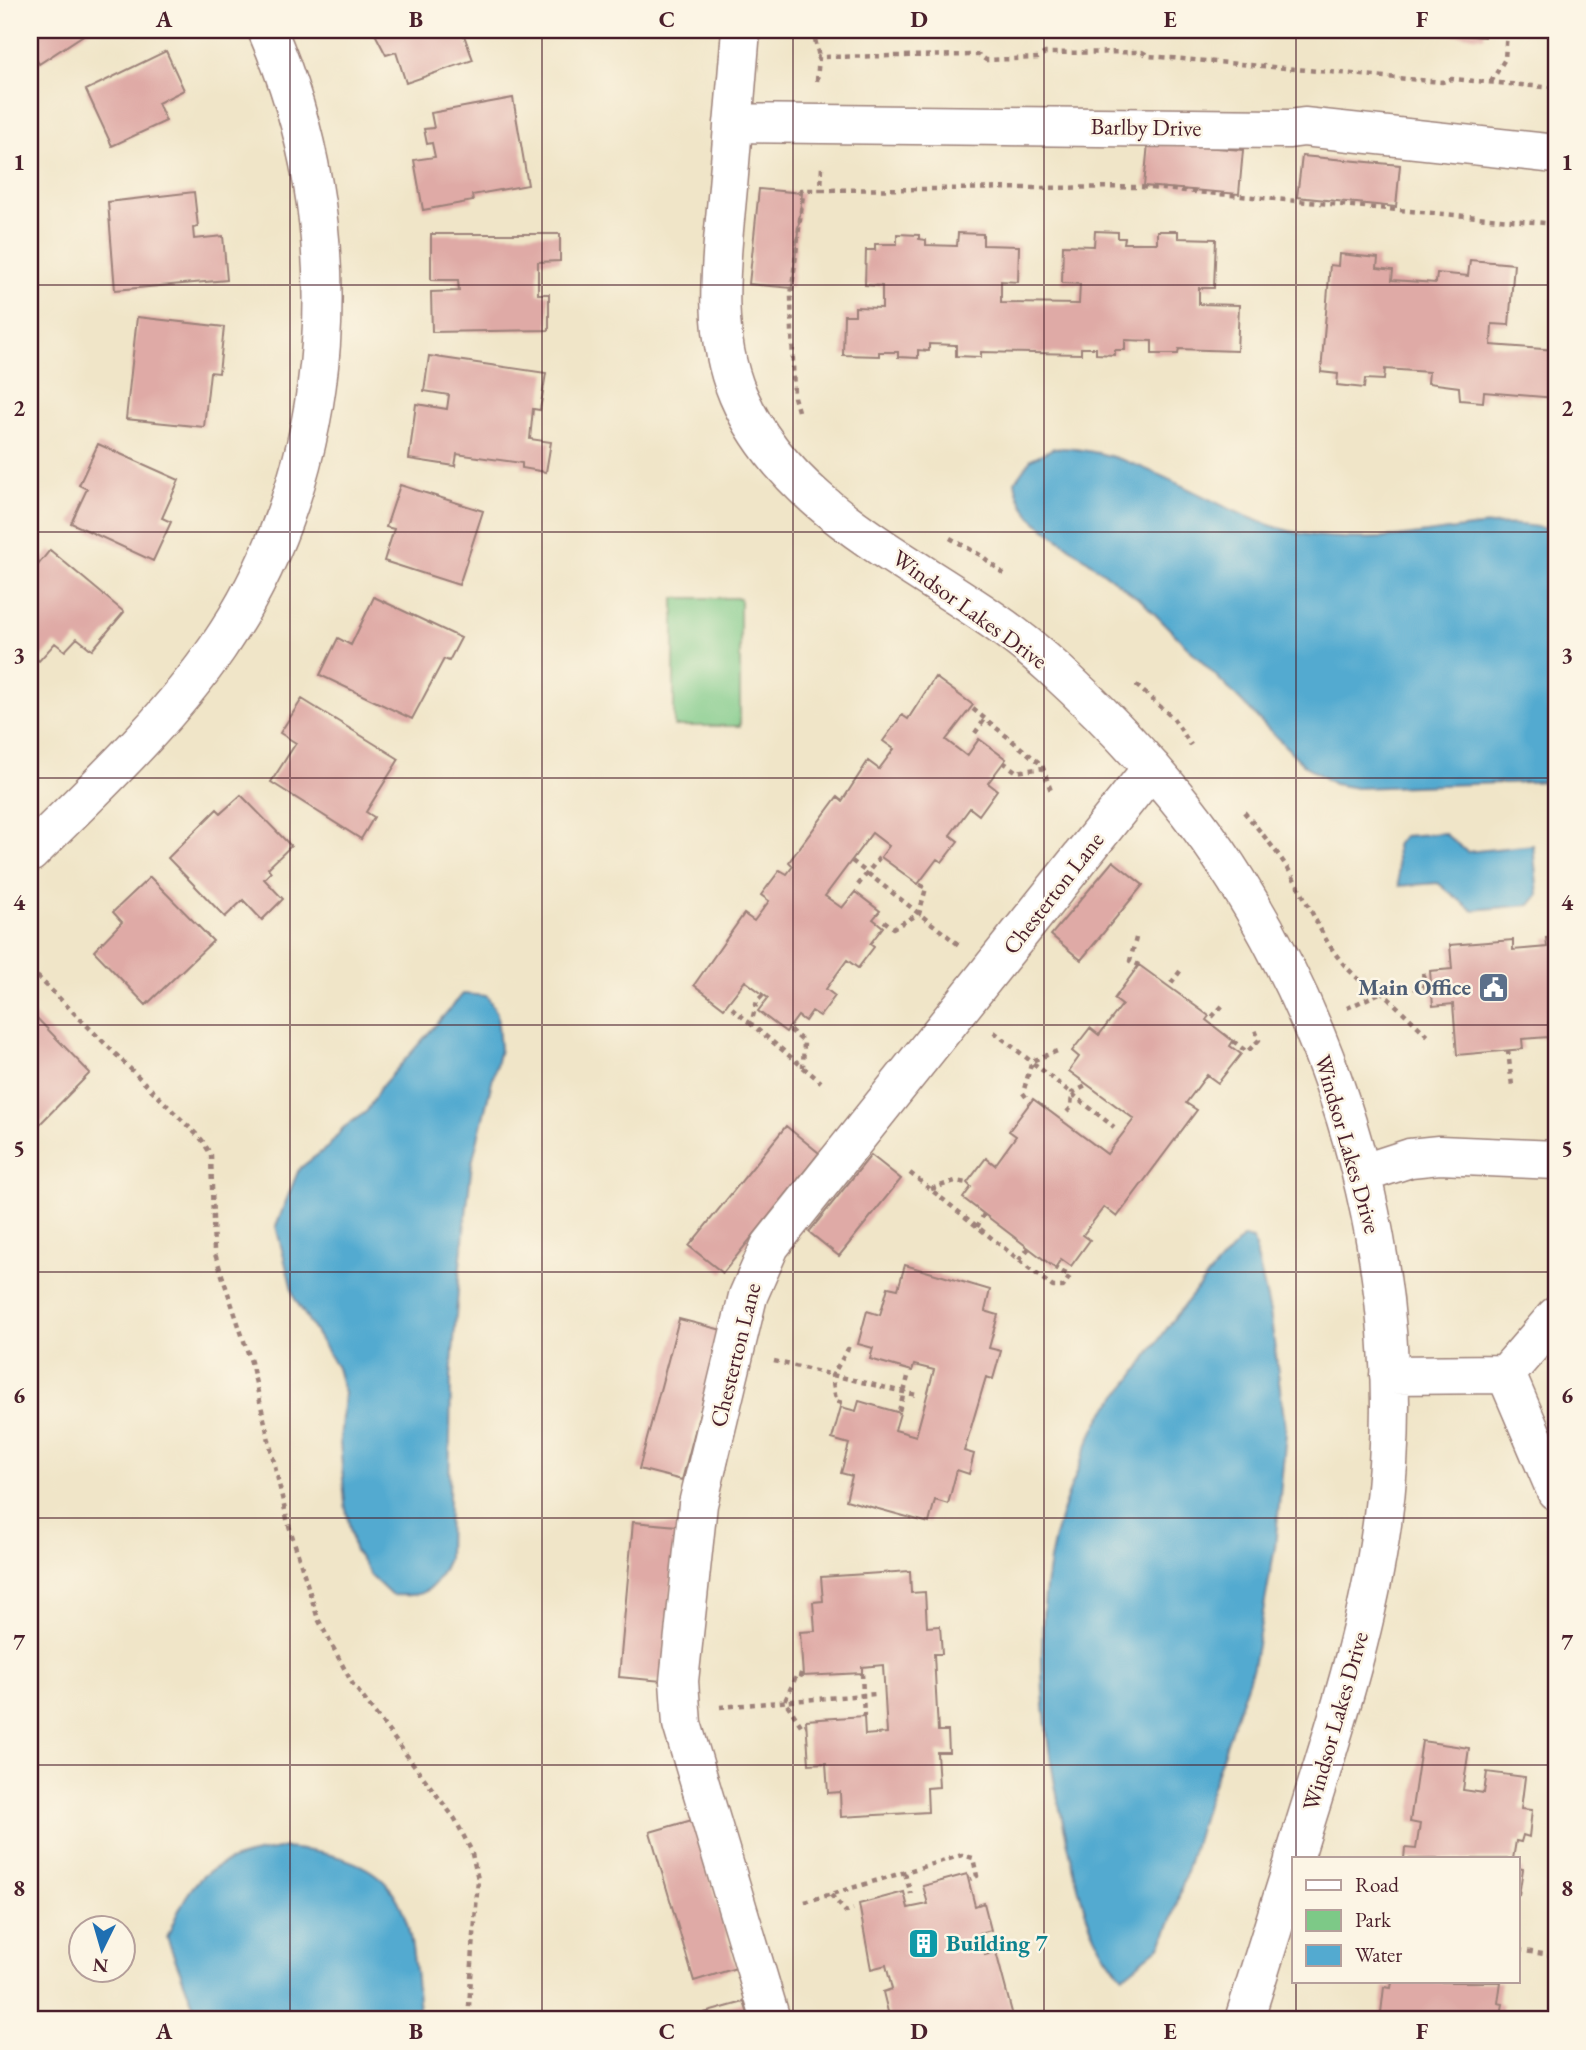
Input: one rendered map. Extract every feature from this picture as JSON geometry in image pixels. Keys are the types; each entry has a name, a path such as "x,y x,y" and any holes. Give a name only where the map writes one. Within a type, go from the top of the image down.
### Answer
{"street":[{"path":"30,853 160,723 218,647 249,594 275,539 295,482 312,418 319,367 323,266 313,180 303,130 267,30"},
{"name":"Windsor Lakes Drive","path":"741,30 719,289 721,327 736,391 771,453 806,493 997,622 1052,667 1152,768 1235,877 1308,1014 1334,1082 1361,1174 1377,1247 1389,1375 1388,1460 1369,1602 1354,1666 1295,1857"},
{"name":"Barlby Drive","path":"733,123 1289,129 1304,127 1556,154"},
{"name":"Chesterton Lane","path":"771,2020 680,1710 679,1681 698,1504 748,1296 770,1247 1152,768"},
{"path":"1361,1174 1421,1156 1556,1160"},
{"path":"1389,1375 1507,1374 1556,1315"},
{"path":"1507,1374 1556,1490"},
{"name":"Windsor Lakes Drive","path":"1244,2020 1292,1866"}],"path":[{"path":"813,30 819,57 821,190"},
{"path":"1491,82 1505,59 1507,30"},
{"path":"819,57 979,55 986,60 1038,58 1045,53 1142,52 1149,56 1442,82 1452,79 1556,88"},
{"path":"801,415 794,397 792,296 803,194 801,190 1140,187 1556,224"},
{"path":"944,535 982,556 1011,581"},
{"path":"1134,683 1173,718 1192,748"},
{"path":"973,709 1043,768 1051,791"},
{"path":"975,733 985,719"},
{"path":"1003,762 1017,772 1043,768"},
{"path":"1241,808 1290,872 1339,960 1352,976 1380,993 1427,1036"},
{"path":"858,885 879,858"},
{"path":"852,861 991,971"},
{"path":"884,921 893,928 919,914 926,888 918,884"},
{"path":"1136,938 1130,961 1139,965"},
{"path":"30,969 202,1140 211,1155 214,1251 251,1362 287,1519 318,1619 352,1683 455,1819 471,1850 478,1880 468,2020"},
{"path":"1308,1014 1343,1009 1380,993 1424,987 1423,969"},
{"path":"1171,983 1181,971"},
{"path":"751,1024 757,1001 763,995"},
{"path":"1212,1017 1224,1004"},
{"path":"964,1007 1114,1127"},
{"path":"732,1008 821,1082"},
{"path":"1233,1041 1247,1052 1259,1040 1254,1027"},
{"path":"790,1030 804,1042 803,1068"},
{"path":"1032,1061 1060,1050"},
{"path":"1508,1051 1512,1086"},
{"path":"1026,1097 1023,1093 1032,1061"},
{"path":"1072,1093 1088,1085"},
{"path":"1067,1112 1071,1108 1072,1093"},
{"path":"910,1173 1053,1287 1063,1287 1070,1276 1055,1268"},
{"path":"930,1189 955,1181 967,1183"},
{"path":"977,1227 984,1214"},
{"path":"1019,1260 1029,1248"},
{"path":"842,1402 836,1401 832,1376 848,1349 854,1352"},
{"path":"734,1351 916,1395"},
{"path":"899,1411 909,1373"},
{"path":"1556,1621 1549,1624 1556,1639"},
{"path":"862,1673 864,1716"},
{"path":"785,1701 797,1674 803,1676"},
{"path":"680,1710 876,1694"},
{"path":"785,1701 802,1727 806,1725"},
{"path":"805,1902 962,1855 972,1857 977,1876 970,1879"},
{"path":"905,1872 911,1894"},
{"path":"831,1895 846,1912 853,1909"},
{"path":"1520,1950 1556,1956"},
{"path":"1552,2020 1556,1999"}],"green space":[{"path":"674,598 740,598 740,726 674,726"}],"water":[{"path":"1054,448 1087,451 1119,459 1240,514 1303,534 1383,538 1491,525 1534,526 1556,531 1556,781 1356,788 1334,784 1304,765 1143,602 1031,516 1019,498 1015,481 1031,459"},
{"path":"1444,833 1467,852 1533,845 1538,895 1530,905 1472,910 1438,883 1399,886 1396,845 1403,836"},
{"path":"463,994 487,996 497,1013 500,1049 472,1163 460,1266 451,1378 448,1559 438,1579 427,1590 413,1595 391,1595 371,1576 354,1549 345,1504 340,1442 344,1393 337,1368 294,1297 276,1226 299,1169 329,1146 343,1128 367,1111 380,1088"},
{"path":"1244,1237 1253,1239 1270,1312 1286,1433 1275,1547 1253,1667 1207,1801 1172,1920 1161,1945 1123,1976 1100,1945 1084,1908 1055,1787 1043,1697 1044,1607 1050,1563 1060,1519 1086,1447 1100,1419 1187,1302 1214,1268"},
{"path":"284,1848 326,1854 358,1864 381,1879 396,1897 406,1921 412,1949 420,2020 199,2020 167,1938 177,1915 197,1882 209,1872 239,1857"}],"building":[{"path":"42,30 91,30 39,64 30,49 30,38"},
{"path":"373,30 462,30 473,60 406,83 396,52 386,55"},
{"path":"1434,30 1485,30 1484,37 1434,33"},
{"path":"166,51 184,90 158,103 166,121 112,146 86,90"},
{"path":"513,98 528,185 472,195 473,201 423,210 414,160 435,157 432,143 427,144 424,129 434,128 431,113"},
{"path":"1148,143 1243,150 1239,194 1144,186"},
{"path":"1302,156 1400,165 1396,207 1297,197"},
{"path":"759,189 802,193 792,288 749,284"},
{"path":"194,192 198,227 193,228 194,239 223,236 227,280 115,290 108,202"},
{"path":"1095,231 1118,232 1118,238 1125,238 1124,243 1157,243 1157,231 1178,231 1178,238 1216,239 1214,288 1199,288 1199,304 1239,305 1237,351 1179,349 1178,354 1152,354 1152,341 1125,340 1125,350 1115,350 1115,355 1096,354 1096,348 1081,348 1081,354 981,352 981,357 956,356 956,345 929,344 929,351 918,350 918,358 898,357 898,352 879,352 879,356 843,355 844,315 855,315 855,307 882,308 882,286 865,285 866,250 875,250 875,244 897,244 897,234 919,235 919,239 926,240 926,245 957,246 958,233 983,234 983,245 1019,246 1018,282 1001,281 1001,303 1079,304 1080,284 1062,283 1063,245 1094,246"},
{"path":"431,234 560,234 560,261 538,262 538,294 549,294 549,330 432,332 431,292 459,291 458,280 431,280"},
{"path":"1339,254 1378,258 1377,268 1393,270 1392,280 1436,283 1437,273 1468,276 1470,260 1514,264 1509,325 1492,324 1491,345 1556,350 1556,398 1484,392 1483,402 1460,400 1459,387 1428,383 1429,372 1385,369 1384,380 1365,379 1364,388 1337,385 1338,374 1321,372 1330,265 1338,266"},
{"path":"1555,303 1556,328 1552,328"},
{"path":"137,317 224,327 219,373 210,372 204,427 126,419"},
{"path":"429,356 546,373 540,410 533,409 530,439 551,442 546,472 522,468 522,463 457,454 455,466 409,459 416,404 447,409 449,395 424,391"},
{"path":"98,444 179,480 162,518 171,522 153,561 71,523 87,489 79,485"},
{"path":"400,485 483,511 459,585 384,561 394,529 386,527"},
{"path":"50,550 124,612 92,650 77,638 65,651 55,643 39,661 30,654 30,575"},
{"path":"374,597 461,638 449,661 444,659 412,719 320,675 338,638 351,645"},
{"path":"935,677 973,705 946,740 967,756 979,739 1006,759 988,783 997,790 979,815 970,808 950,835 958,841 942,862 937,859 918,884 881,857 889,846 872,833 825,896 842,908 855,892 880,911 873,919 883,927 870,944 874,947 858,968 847,960 826,989 835,996 820,1016 812,1011 805,1021 798,1016 786,1032 758,1011 768,998 745,981 724,1008 694,985 744,914 754,921 769,901 761,895 780,870 787,874 793,866 789,862 837,797 842,801 868,761 879,769 894,749 883,741 902,715 908,719"},
{"path":"302,699 399,759 366,812 374,817 361,839 271,782 296,743 280,733"},
{"path":"241,795 291,846 268,868 271,872 264,879 283,899 262,920 243,900 225,917 168,858 217,809 221,813"},
{"path":"1113,861 1143,885 1081,960 1051,935"},
{"path":"150,877 213,941 146,1005 94,951 122,922 113,912"},
{"name":"Main Office","path":"1556,937 1556,1046 1548,1047 1548,1037 1522,1039 1523,1049 1457,1055 1453,1004 1433,1006 1430,971 1452,969 1450,945 1513,940 1513,950 1547,947 1546,938"},
{"path":"1139,965 1209,1016 1206,1020 1233,1041 1230,1046 1241,1054 1218,1083 1207,1075 1186,1103 1197,1110 1117,1217 1104,1207 1083,1235 1090,1240 1071,1266 1061,1259 1055,1268 963,1198 971,1187 967,1183 986,1158 995,1165 1016,1136 1009,1131 1033,1099 1107,1154 1134,1119 1069,1071 1079,1057 1072,1051 1090,1028 1099,1035 1122,1005 1114,999"},
{"path":"30,1011 90,1073 32,1132 30,1130"},
{"path":"786,1126 819,1153 723,1273 689,1246"},
{"path":"871,1155 901,1179 839,1256 809,1232"},
{"path":"905,1265 990,1290 985,1311 998,1315 989,1348 1001,1351 993,1379 986,1377 964,1451 974,1454 969,1474 957,1470 948,1504 935,1500 929,1523 846,1500 852,1476 841,1473 849,1444 832,1439 841,1407 856,1411 859,1401 900,1413 895,1430 916,1436 934,1370 914,1365 912,1371 870,1359 873,1348 858,1344 867,1311 880,1315 888,1287 898,1289"},
{"path":"679,1319 722,1330 682,1480 639,1469"},
{"path":"633,1522 677,1526 662,1681 619,1677"},
{"path":"910,1571 911,1593 925,1592 927,1627 940,1626 942,1654 934,1654 938,1731 948,1731 949,1752 937,1752 939,1787 927,1788 928,1812 841,1817 840,1792 828,1793 826,1763 809,1764 806,1720 864,1716 865,1735 887,1733 883,1665 862,1667 862,1673 803,1676 800,1632 815,1631 813,1602 823,1601 821,1577"},
{"path":"1422,1741 1469,1748 1463,1790 1484,1793 1487,1772 1525,1777 1521,1809 1532,1810 1529,1837 1523,1835 1521,1842 1516,1841 1513,1857 1404,1857 1405,1848 1416,1849 1420,1824 1410,1822"},
{"path":"692,1820 736,1968 694,1981 650,1832"},
{"name":"Building 7","path":"967,1874 975,1906 984,1903 991,1930 980,1933 985,1955 996,1952 1014,2020 890,2020 883,1992 892,1989 886,1965 871,1969 859,1904 904,1892 908,1908 928,1904 923,1886"},
{"path":"1392,1983 1501,1983 1498,2003 1503,2004 1500,2020 1392,2020 1393,2015 1381,2013 1384,1987 1391,1988"},
{"path":"744,2002 750,2020 706,2020 704,2013"}],"place":[{"name":"Main Office","path":"1494,987"},
{"name":"Building 7","path":"923,1943"}]}
